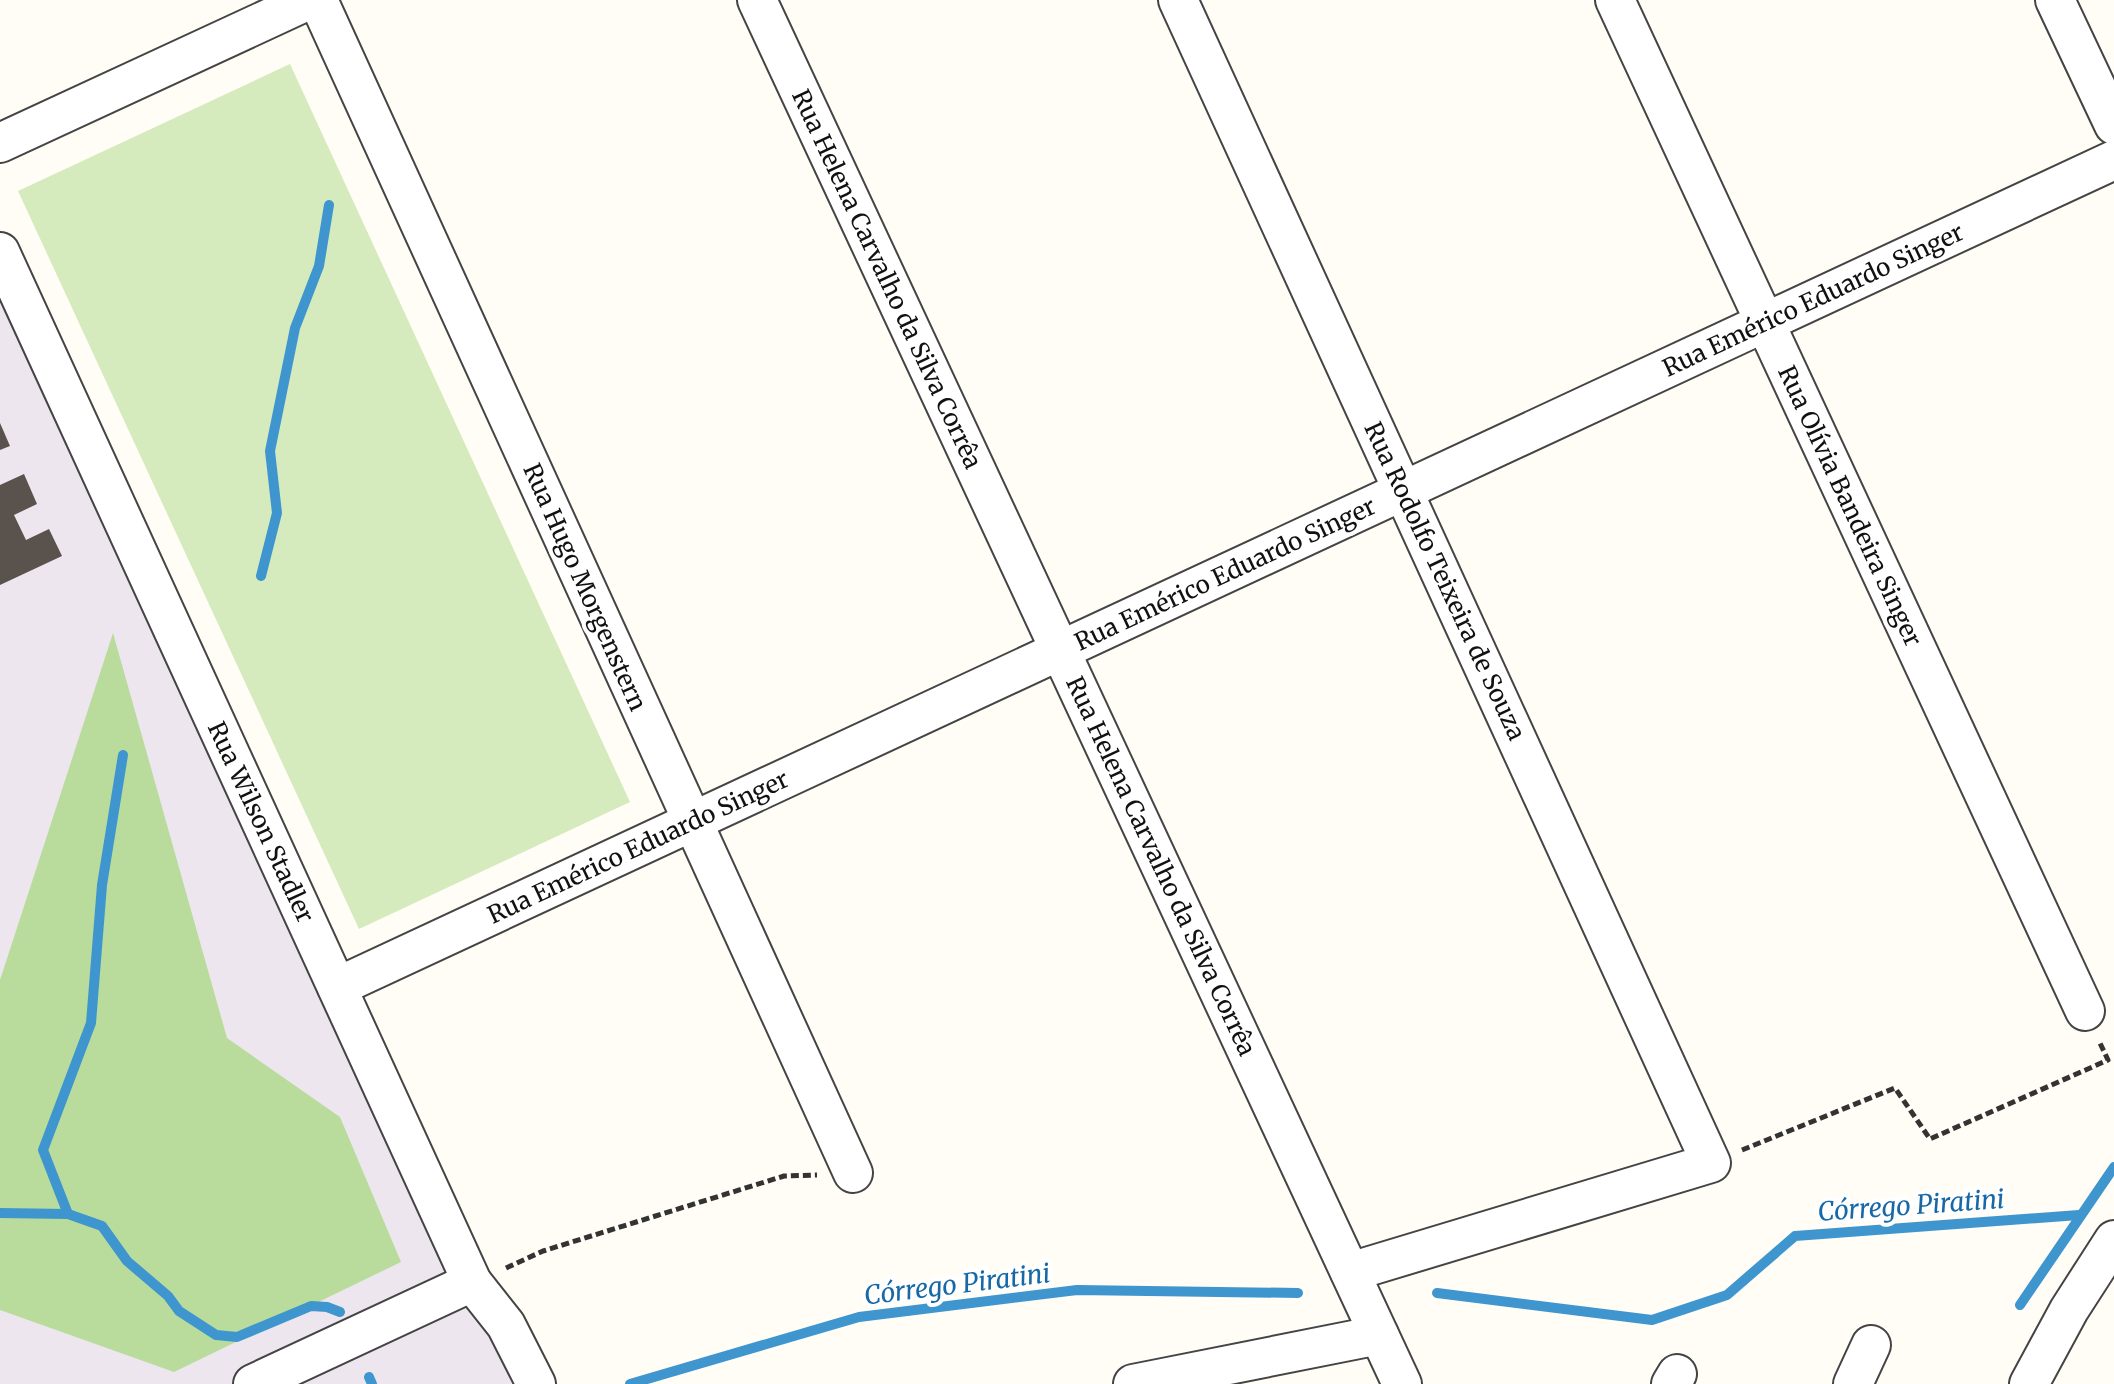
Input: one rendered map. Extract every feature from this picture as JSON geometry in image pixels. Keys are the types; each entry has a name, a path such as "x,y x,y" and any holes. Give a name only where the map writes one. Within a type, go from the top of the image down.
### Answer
{"street":[{"path":"0,143 309,0"},
{"name":"Rua Hugo Morgenstern","path":"318,0 853,1173"},
{"name":"Rua Helena Carvalho da Silva Corrêa","path":"757,0 1402,1384"},
{"name":"Rua Rodolfo Teixeira de Souza","path":"1178,0 1711,1163"},
{"name":"Rua Olívia Bandeira Singer","path":"1615,0 2085,1011"},
{"path":"2055,0 2114,125"},
{"name":"Rua Emérico Eduardo Singer","path":"337,987 2114,160"},
{"name":"Rua Wilson Stadler","path":"0,252 472,1282 506,1325 536,1384"},
{"path":"1350,1272 1711,1163"},
{"path":"2029,1384 2069,1310 2114,1240"},
{"path":"253,1384 472,1282"},
{"path":"1133,1384 1379,1335"},
{"path":"1853,1384 1871,1345"}],"path":[{"path":"1711,1163 1895,1088 1930,1139 2108,1060 2085,1011"},
{"path":"472,1282 543,1251 784,1176 853,1173"}],"shaded area":[{"path":"0,252 536,1384 0,1384"}],"green space":[{"path":"290,64 630,802 359,929 18,191"},
{"path":"113,633 227,1038 340,1117 401,1262 174,1372 0,1310 0,980"}],"building":[{"path":"0,423 10,446 0,450"},
{"path":"24,474 37,504 14,515 26,540 49,529 62,556 0,585 0,485"}],"waterway":[{"path":"261,576 277,513 270,451 295,328 319,266 329,205"},
{"path":"68,1214 43,1150 91,1023 102,885 123,755"},
{"name":"Córrego Piratini","path":"2020,1305 2114,1167"},
{"name":"Córrego Piratini","path":"0,1213 68,1214 102,1226 127,1261 168,1296 179,1311 216,1335 237,1337 311,1306 340,1312"},
{"name":"Córrego Piratini","path":"1437,1293 1652,1320 1727,1295 1795,1236 2079,1215"},
{"name":"Córrego Piratini","path":"630,1384 859,1317 1077,1290 1298,1293"},
{"name":"Córrego Piratini","path":"369,1377 372,1384"}]}
